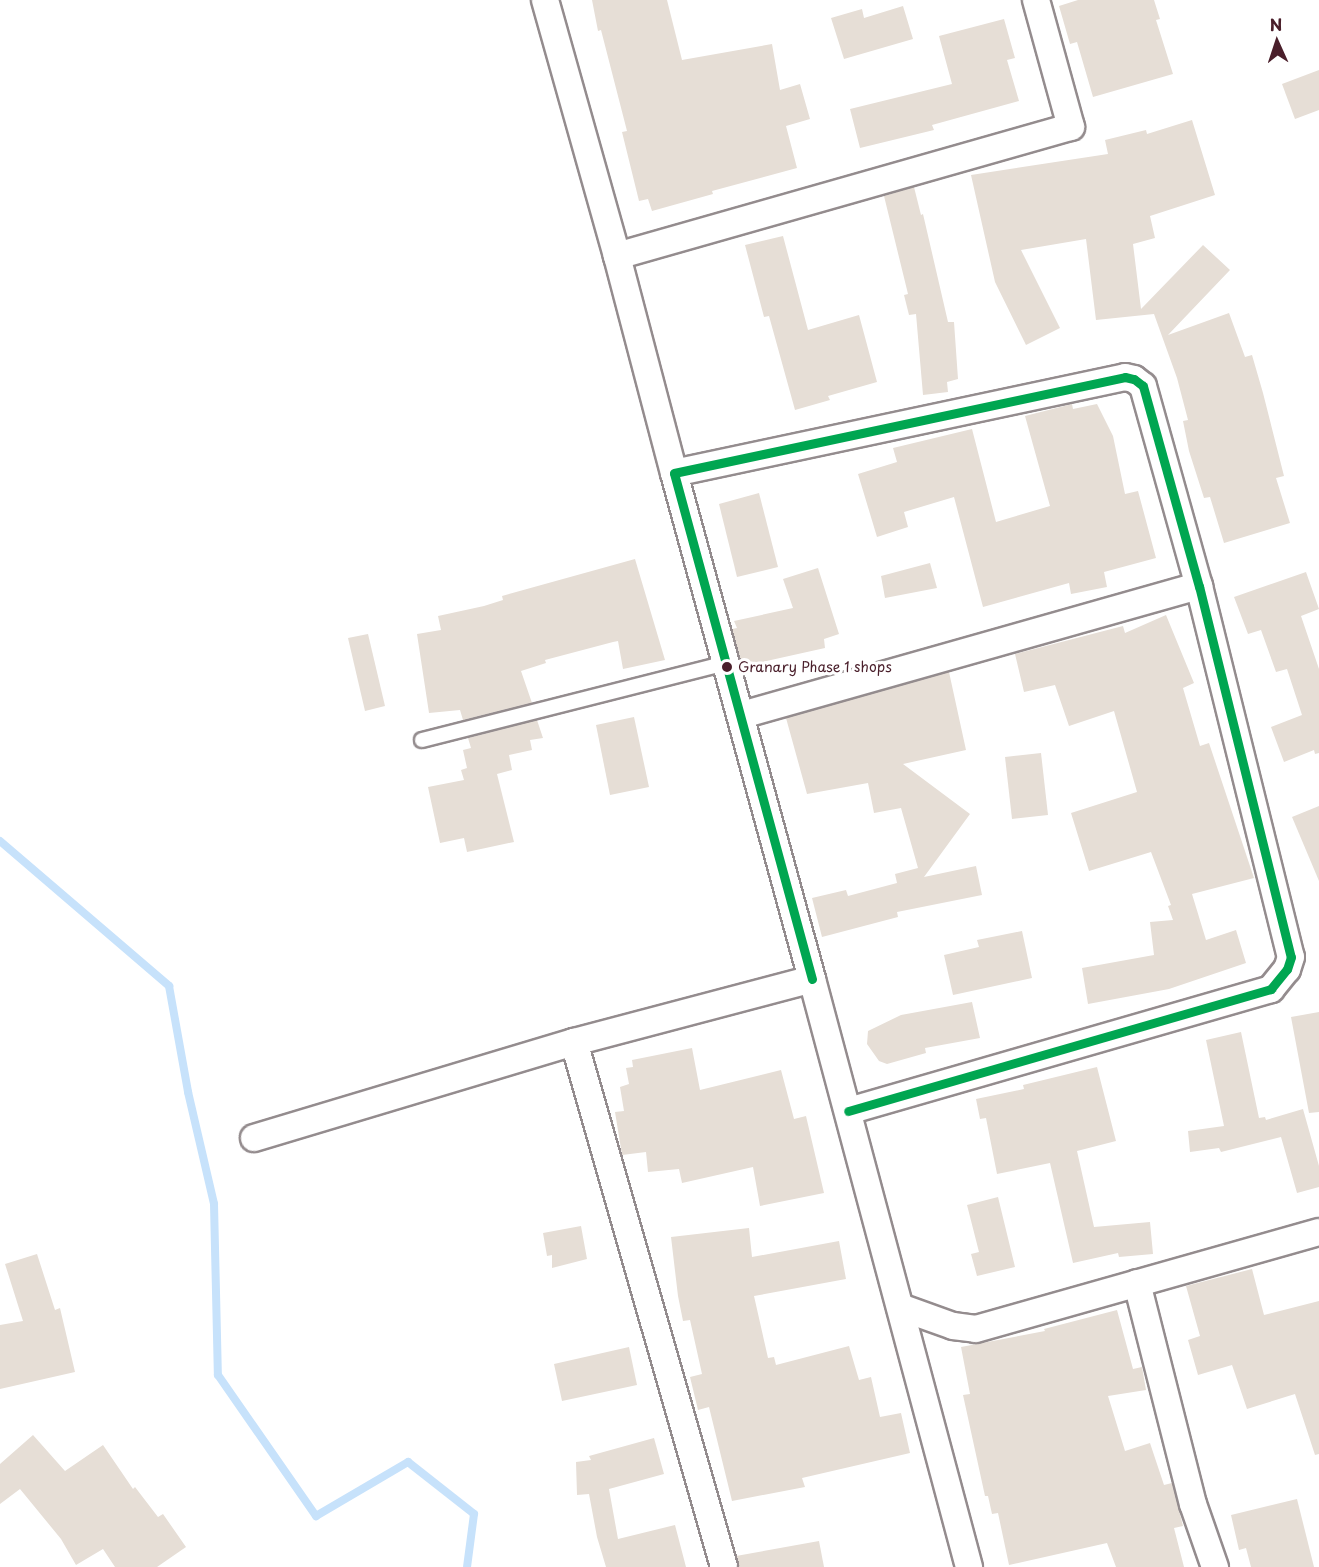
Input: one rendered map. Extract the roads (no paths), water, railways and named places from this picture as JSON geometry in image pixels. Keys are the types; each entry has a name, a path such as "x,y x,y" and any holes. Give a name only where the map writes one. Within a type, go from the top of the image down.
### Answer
{"street":[{"path":"545,0 742,715 900,1307 965,1566"},
{"path":"617,256 1071,127 1036,0"},
{"path":"674,473 1125,377 1143,386 1199,586 1291,957 1281,980 1271,989 848,1111"},
{"path":"742,715 1199,586"},
{"path":"254,1138 574,1042 812,979"},
{"path":"574,1042 724,1567"},
{"path":"900,1307 953,1326 976,1329 1319,1232"},
{"path":"1137,1283 1193,1504 1215,1567"}],"lane":[{"path":"422,740 726,663"}],"waterway":[{"path":"0,841 169,986 188,1092 214,1204 218,1375 316,1516 408,1462 474,1514 467,1567"}],"place":[{"name":"Granary Phase 1 shops","path":"727,667"}]}
